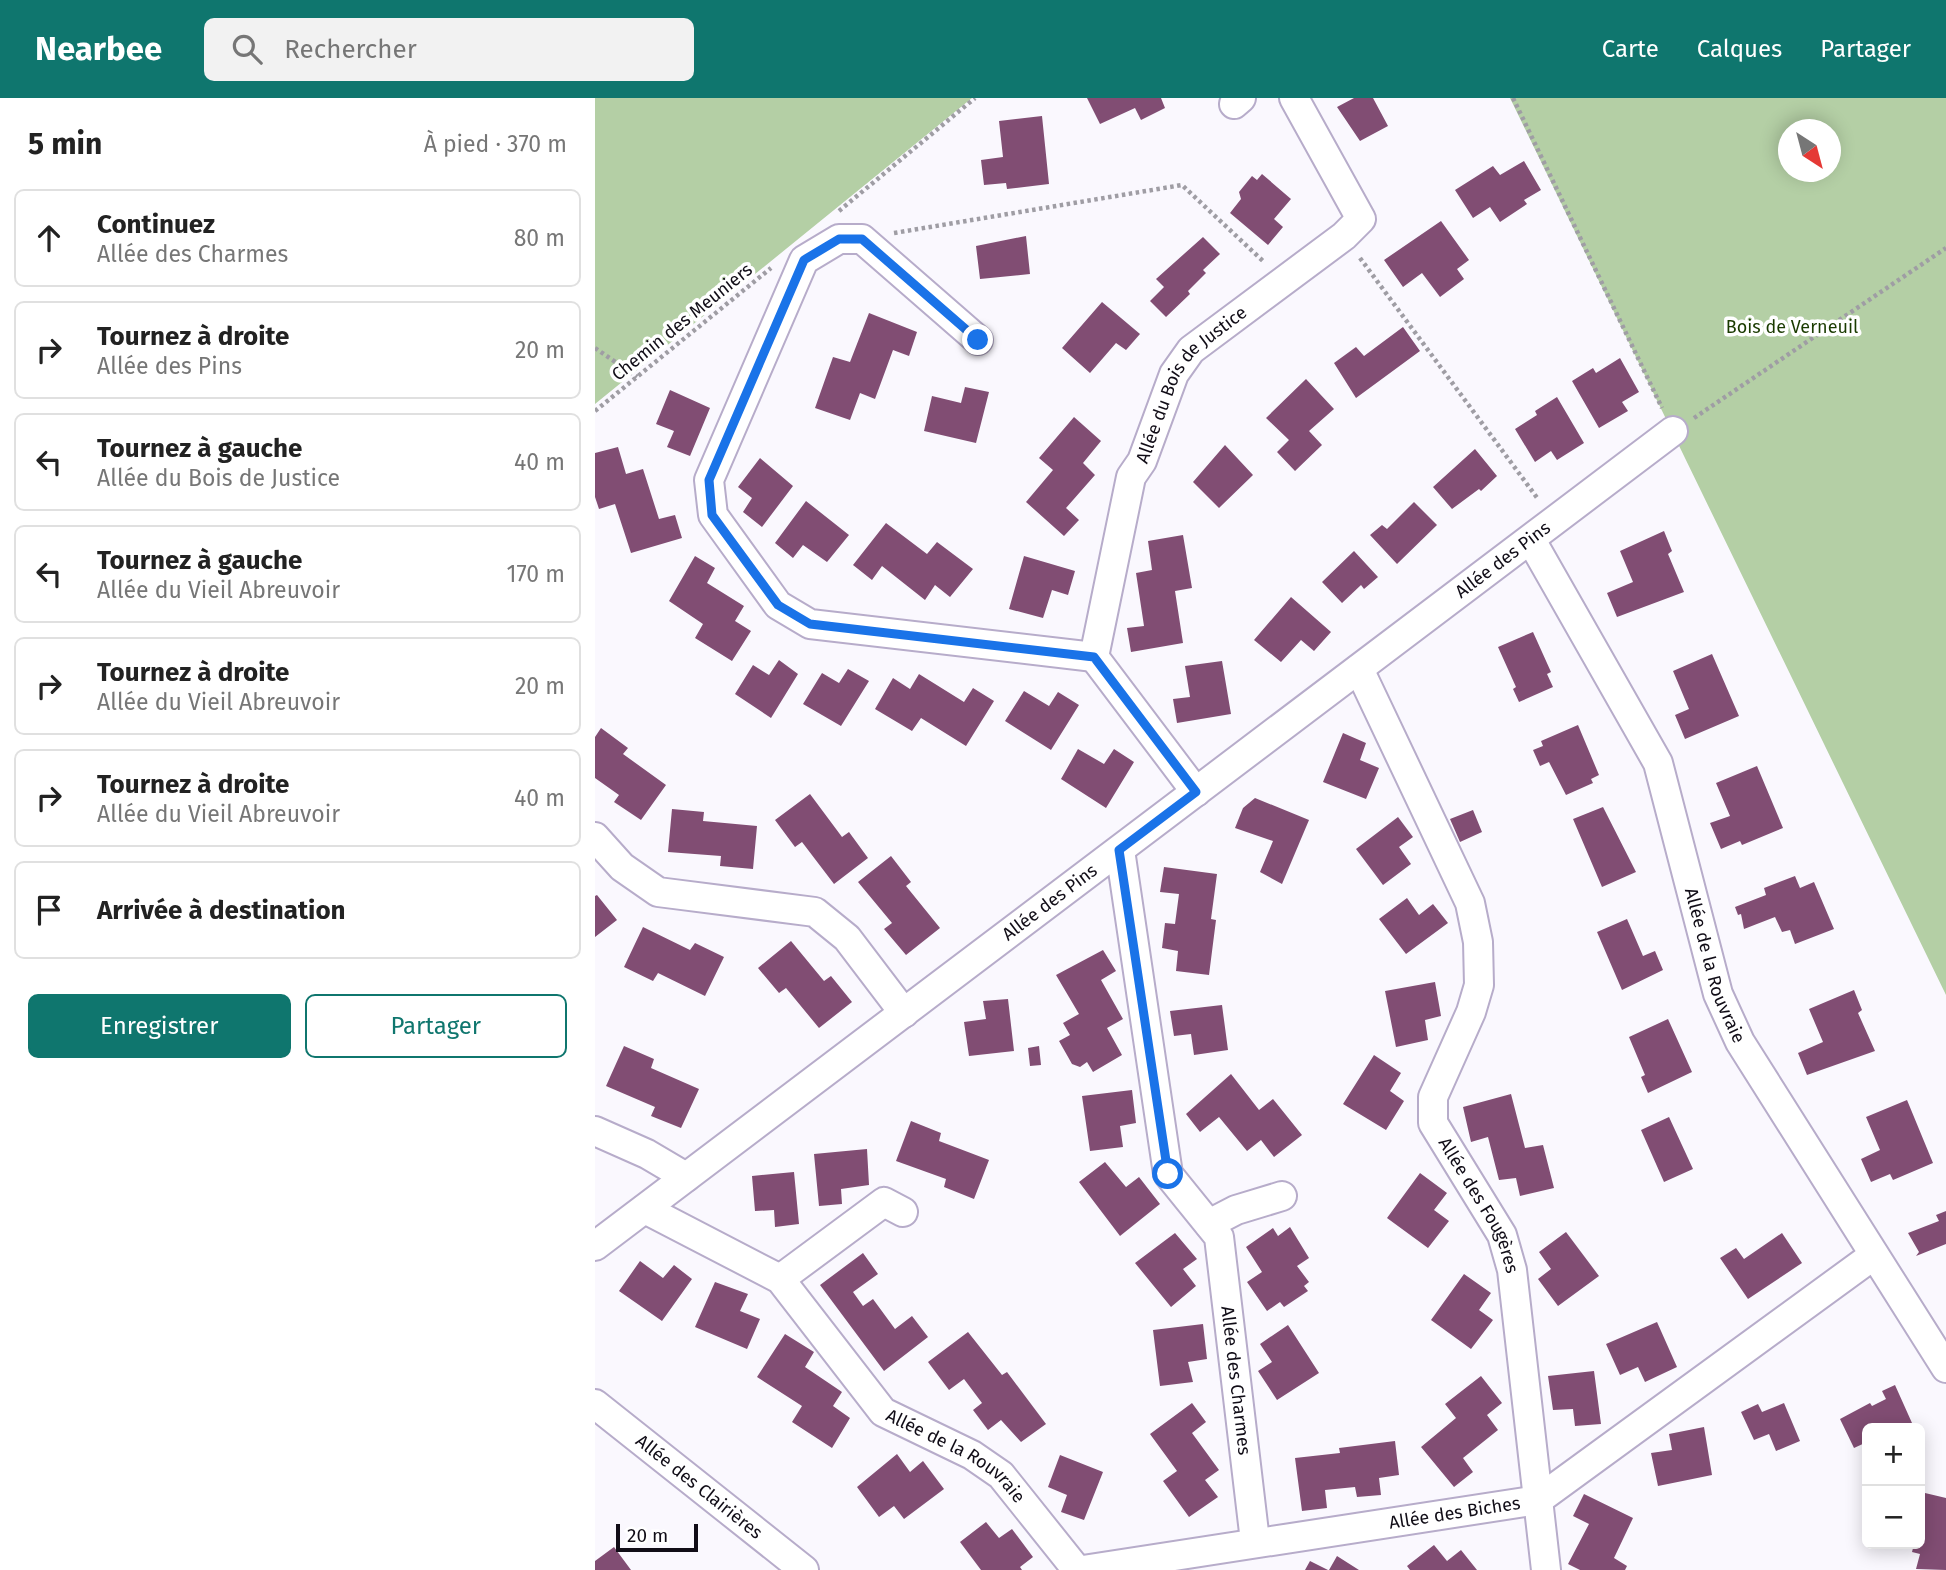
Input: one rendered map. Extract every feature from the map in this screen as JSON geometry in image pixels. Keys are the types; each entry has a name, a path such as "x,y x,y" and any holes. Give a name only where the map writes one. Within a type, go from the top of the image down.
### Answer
{"street":[{"path":"1294,98 1361,219 1344,236"},
{"name":"Allée du Bois de Justice","path":"1094,657 1131,477 1142,461 1174,374 1191,350 1344,236"},
{"path":"978,340 862,239 839,239 804,260 709,480 712,515 778,605 810,624 1094,657 1196,792"},
{"name":"Allée des Pins","path":"595,1247 1555,523 1673,431"},
{"name":"Allée de la Rouvraie","path":"1531,540 1658,764 1718,994 1740,1042 1946,1368"},
{"name":"Allée des Fougères","path":"1360,669 1470,903 1478,942 1479,985 1471,1012 1433,1097 1433,1123 1502,1235 1512,1270 1546,1570"},
{"path":"595,837 622,867 658,892 815,912 847,938 904,1013"},
{"name":"Allée des Charmes","path":"1119,850 1168,1174 1219,1237 1255,1541"},
{"path":"595,1131 647,1154 686,1177"},
{"path":"1209,1224 1236,1210 1282,1196"},
{"path":"780,1279 884,1202 903,1212"},
{"name":"Allée de la Rouvraie","path":"645,1209 780,1279 883,1412 972,1455 1001,1475 1077,1570"},
{"name":"Allée des Biches","path":"1083,1570 1255,1541 1538,1500 1874,1255"},
{"name":"Allée des Clairières","path":"595,1404 804,1570"}],"path":[{"path":"834,215 975,98"},
{"path":"1513,98 1673,431 1946,248"},
{"path":"862,239 1182,185 1283,280"},
{"path":"1344,236 1555,523"},
{"name":"Chemin des Meuniers","path":"595,411 787,254 804,260"},
{"path":"595,348 637,377"}],"green space":[{"path":"595,98 972,98 595,404"},
{"name":"Bois de Verneuil","path":"1510,98 1946,98 1946,995"}],"building":[{"path":"1087,98 1161,98 1165,108 1141,120 1135,108 1100,124"},
{"path":"1354,98 1373,98 1388,126 1360,141 1337,107"},
{"path":"1042,116 1049,184 1007,189 1006,183 984,185 981,160 1003,157 999,121"},
{"path":"1524,161 1541,190 1524,200 1527,204 1500,222 1490,207 1473,218 1455,190 1493,166 1500,175"},
{"path":"1262,174 1291,199 1274,219 1283,227 1268,245 1230,213 1241,199 1239,192 1252,176 1257,180"},
{"path":"1441,221 1469,260 1457,269 1464,279 1440,297 1422,273 1403,287 1384,260"},
{"path":"1026,236 1030,274 980,279 976,246"},
{"path":"1203,237 1220,254 1203,270 1206,273 1188,291 1190,294 1166,317 1150,301 1164,287 1156,279"},
{"path":"1102,302 1140,334 1126,350 1116,343 1090,373 1062,348"},
{"path":"869,313 917,332 909,356 893,350 875,399 860,393 850,420 815,408 833,357 850,362"},
{"path":"1403,327 1420,351 1356,398 1334,363 1356,347 1364,356"},
{"path":"1620,358 1639,392 1622,402 1628,411 1599,428 1572,381 1593,368 1596,373"},
{"path":"1306,379 1334,409 1309,431 1322,445 1295,471 1277,452 1289,440 1266,418"},
{"path":"965,387 989,392 976,443 924,431 932,396 961,403"},
{"path":"670,390 710,408 690,456 667,447 674,431 656,424"},
{"path":"1557,397 1584,443 1557,460 1551,451 1535,462 1515,429 1537,415 1535,411"},
{"path":"1074,417 1101,441 1083,463 1095,475 1066,508 1079,520 1064,536 1026,502 1053,470 1039,458"},
{"path":"1225,445 1253,475 1219,508 1193,482"},
{"path":"618,447 626,474 643,469 659,519 675,515 682,538 631,553 615,504 599,509 595,497 595,453"},
{"path":"1475,449 1497,476 1481,491 1479,489 1452,509 1433,487"},
{"path":"760,458 793,486 762,527 743,512 752,498 738,487"},
{"path":"806,501 849,535 827,562 803,545 793,558 775,543"},
{"path":"1414,502 1437,525 1397,564 1370,535 1382,525 1387,529"},
{"path":"886,523 927,554 937,542 973,569 950,597 935,585 925,600 882,566 872,580 853,565"},
{"path":"1664,531 1672,551 1668,554 1684,592 1617,617 1607,593 1633,582 1620,551"},
{"path":"1183,535 1192,588 1175,591 1183,643 1131,652 1127,628 1144,626 1136,573 1152,570 1148,541"},
{"path":"1354,551 1378,577 1364,589 1361,585 1342,603 1322,582"},
{"path":"695,556 715,568 707,583 744,606 735,621 751,631 732,661 695,638 703,624 669,601"},
{"path":"1024,556 1075,571 1068,595 1052,590 1043,618 1009,609"},
{"path":"1291,597 1331,632 1314,651 1301,640 1281,662 1254,640"},
{"path":"1533,632 1551,672 1547,674 1553,687 1519,702 1513,689 1516,687 1498,647"},
{"path":"1712,654 1739,716 1685,739 1675,715 1689,709 1673,671"},
{"path":"779,660 798,674 771,718 735,694 753,665 769,675"},
{"path":"1222,661 1231,714 1177,723 1173,699 1190,697 1185,666"},
{"path":"848,669 869,681 841,726 803,704 822,673 839,683"},
{"path":"919,674 964,702 973,688 994,701 966,746 921,718 912,731 875,709 893,678 910,689"},
{"path":"1024,691 1049,706 1058,692 1079,705 1051,750 1005,721"},
{"path":"1578,725 1599,775 1591,779 1593,783 1566,795 1549,762 1540,766 1533,750 1543,746 1541,741"},
{"path":"601,728 628,748 623,754 666,785 641,820 614,802 619,795 595,778 595,737"},
{"path":"1343,733 1366,743 1360,760 1379,768 1366,799 1323,782"},
{"path":"1078,749 1104,764 1114,749 1134,762 1106,808 1061,779"},
{"path":"1757,766 1783,828 1742,845 1740,841 1721,849 1710,823 1730,816 1716,783"},
{"path":"810,794 842,837 849,832 868,858 834,884 802,842 795,847 775,820"},
{"path":"1255,798 1309,820 1282,884 1260,872 1273,841 1235,828 1243,808"},
{"path":"1603,807 1636,872 1602,887 1573,819"},
{"path":"672,809 704,812 703,821 757,826 753,869 720,866 721,856 668,852"},
{"path":"1473,810 1482,832 1460,842 1450,819"},
{"path":"1398,817 1413,837 1399,847 1411,864 1383,885 1356,849"},
{"path":"891,856 911,882 906,886 940,928 906,955 884,929 892,923 858,882"},
{"path":"1164,867 1217,874 1211,919 1216,920 1209,975 1176,971 1178,951 1162,948 1165,923 1175,924 1179,894 1160,892"},
{"path":"1795,876 1800,888 1814,882 1834,929 1795,944 1790,930 1782,932 1775,917 1744,929 1741,914 1738,915 1735,907 1766,895 1764,888"},
{"path":"597,895 617,920 595,937 595,896"},
{"path":"1407,898 1419,915 1433,904 1448,923 1406,954 1379,919"},
{"path":"1627,919 1643,956 1655,951 1663,970 1622,990 1597,932"},
{"path":"643,927 690,950 695,943 724,957 705,996 658,973 653,981 624,967"},
{"path":"791,941 824,981 831,976 852,1002 819,1028 786,988 779,993 758,968"},
{"path":"1103,950 1116,971 1101,980 1123,1019 1107,1028 1122,1055 1093,1072 1087,1062 1080,1067 1072,1064 1059,1041 1070,1035 1063,1023 1079,1014 1056,975"},
{"path":"1435,982 1441,1016 1425,1020 1428,1040 1396,1047 1385,991"},
{"path":"1854,990 1862,1010 1858,1013 1875,1051 1807,1075 1798,1053 1823,1042 1809,1009"},
{"path":"1008,999 1014,1051 969,1056 964,1022 986,1019 983,1001"},
{"path":"1222,1005 1228,1050 1194,1055 1191,1034 1174,1036 1170,1011"},
{"path":"1668,1019 1692,1072 1648,1093 1641,1077 1645,1075 1629,1037"},
{"path":"624,1046 654,1059 651,1068 699,1089 681,1128 651,1116 655,1107 606,1086"},
{"path":"1039,1046 1041,1065 1030,1066 1028,1048"},
{"path":"1374,1055 1401,1073 1390,1091 1404,1101 1386,1130 1343,1104"},
{"path":"1231,1074 1259,1110 1273,1099 1302,1135 1274,1157 1261,1140 1247,1151 1219,1117 1200,1132 1186,1114"},
{"path":"1132,1090 1136,1123 1120,1126 1123,1147 1090,1151 1082,1096"},
{"path":"1511,1094 1525,1148 1543,1145 1554,1188 1520,1196 1516,1178 1499,1180 1488,1137 1471,1142 1463,1107"},
{"path":"1907,1100 1933,1163 1893,1180 1890,1174 1871,1182 1861,1159 1880,1150 1866,1117"},
{"path":"1669,1117 1693,1169 1664,1182 1641,1130"},
{"path":"911,1121 941,1133 939,1141 989,1160 974,1199 944,1187 946,1179 896,1161"},
{"path":"867,1149 869,1185 841,1189 842,1204 819,1206 814,1154"},
{"path":"1105,1162 1126,1187 1139,1177 1160,1204 1120,1236 1079,1182"},
{"path":"794,1172 799,1224 775,1227 774,1210 755,1211 752,1176"},
{"path":"1420,1173 1447,1193 1434,1210 1449,1221 1428,1248 1387,1218"},
{"path":"1946,1211 1946,1244 1916,1256 1919,1252 1908,1233 1939,1221 1936,1215"},
{"path":"1290,1227 1309,1258 1297,1266 1309,1282 1304,1286 1308,1291 1284,1307 1280,1302 1267,1311 1247,1282 1262,1272 1246,1247 1273,1228 1278,1236"},
{"path":"1566,1232 1599,1276 1558,1306 1538,1279 1551,1269 1539,1252"},
{"path":"1175,1233 1197,1259 1183,1269 1196,1286 1171,1307 1135,1263"},
{"path":"1782,1233 1802,1263 1748,1299 1720,1258 1736,1248 1744,1259"},
{"path":"863,1253 878,1274 853,1292 863,1306 873,1299 895,1329 912,1316 928,1337 884,1371 820,1285"},
{"path":"640,1261 663,1278 674,1265 692,1279 662,1321 619,1291"},
{"path":"1464,1274 1491,1293 1479,1310 1493,1320 1471,1349 1431,1320"},
{"path":"715,1282 748,1294 740,1311 760,1319 747,1349 695,1327"},
{"path":"1657,1322 1677,1367 1645,1382 1638,1367 1620,1375 1606,1344"},
{"path":"1203,1324 1207,1359 1188,1362 1193,1382 1160,1386 1153,1330"},
{"path":"1288,1325 1319,1373 1277,1400 1258,1371 1272,1362 1260,1344"},
{"path":"968,1332 1002,1375 1007,1372 1046,1424 1021,1442 1001,1420 988,1430 973,1410 982,1403 964,1379 949,1390 928,1362"},
{"path":"785,1334 814,1352 805,1367 842,1392 833,1406 850,1418 832,1448 792,1422 802,1406 757,1377"},
{"path":"1594,1371 1601,1424 1575,1426 1573,1409 1553,1410 1548,1376"},
{"path":"1481,1376 1502,1403 1487,1415 1498,1430 1463,1458 1473,1472 1454,1487 1421,1447 1456,1418 1445,1404"},
{"path":"1895,1385 1912,1423 1862,1423 1862,1444 1854,1448 1840,1419 1870,1403 1872,1406 1886,1399 1882,1391"},
{"path":"1192,1403 1206,1422 1192,1433 1219,1470 1205,1480 1218,1497 1189,1517 1163,1481 1177,1471 1150,1434"},
{"path":"1784,1403 1800,1441 1776,1451 1769,1434 1754,1440 1741,1412 1758,1404 1762,1412"},
{"path":"1704,1427 1712,1475 1658,1486 1651,1453 1672,1450 1669,1434"},
{"path":"1395,1441 1399,1475 1379,1478 1381,1495 1357,1497 1355,1487 1325,1490 1327,1508 1302,1511 1295,1458 1340,1453 1339,1448"},
{"path":"897,1454 910,1472 923,1461 944,1489 904,1519 894,1506 879,1517 857,1487"},
{"path":"1060,1455 1103,1472 1084,1520 1061,1512 1067,1495 1048,1487"},
{"path":"1925,1493 1946,1498 1946,1570 1916,1569 1920,1554 1912,1552 1913,1549 1925,1549"},
{"path":"1584,1494 1633,1518 1614,1558 1627,1566 1625,1570 1580,1570 1568,1564 1589,1524 1573,1516"},
{"path":"986,1522 999,1538 1012,1529 1033,1557 1020,1567 1022,1570 981,1570 960,1542"},
{"path":"1434,1545 1447,1561 1461,1550 1477,1570 1410,1570 1407,1566"},
{"path":"614,1547 631,1570 595,1570 595,1561"},
{"path":"1337,1556 1359,1570 1329,1570"},
{"path":"1310,1561 1328,1570 1305,1570"}],"route":[{"path":"978,340 862,239 839,239 804,260 709,480 712,515 778,605 810,624 1094,657 1196,792 1119,850 1168,1174"}]}
